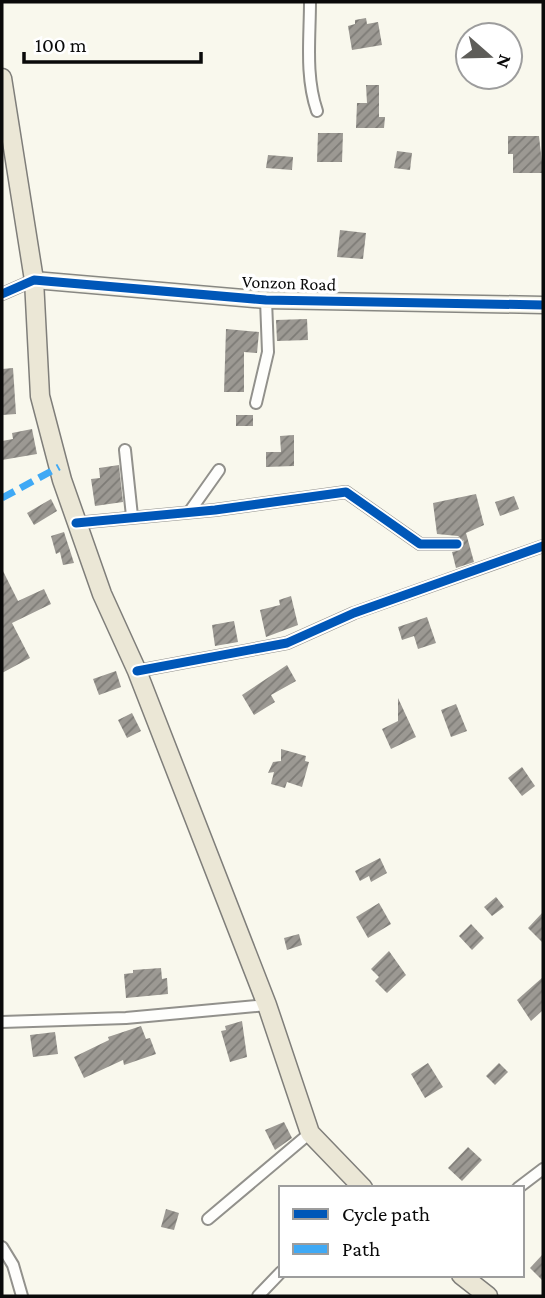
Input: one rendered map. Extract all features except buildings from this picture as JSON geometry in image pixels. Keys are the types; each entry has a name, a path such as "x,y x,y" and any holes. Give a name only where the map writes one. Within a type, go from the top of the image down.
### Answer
{"main road":[{"path":"2,78 34,280 40,396 76,523 102,594 137,671 267,1005 310,1133 361,1186"},
{"path":"464,1277 488,1296"}],"street":[{"path":"310,2 309,70 311,95 317,111"},
{"path":"2,293 34,280"},
{"name":"Vonzon Road","path":"34,280 266,300 543,304"},
{"path":"256,403 268,352 266,300"},
{"path":"125,450 132,516"},
{"path":"190,511 219,470"},
{"path":"76,523 346,492 420,544 457,544"},
{"path":"137,671 287,643 354,613 543,546"},
{"path":"2,1022 126,1018 267,1005"},
{"path":"208,1219 310,1133"},
{"path":"521,1186 543,1169"},
{"path":"2,1247 13,1265 22,1296"},
{"path":"258,1296 279,1274"}],"marked path":[{"path":"2,498 59,467"}],"cycle path":[{"path":"2,294 34,280 266,300 543,305"},
{"path":"76,523 215,510 346,492 420,544 457,544"},
{"path":"137,671 287,643 354,613 543,546"}]}
